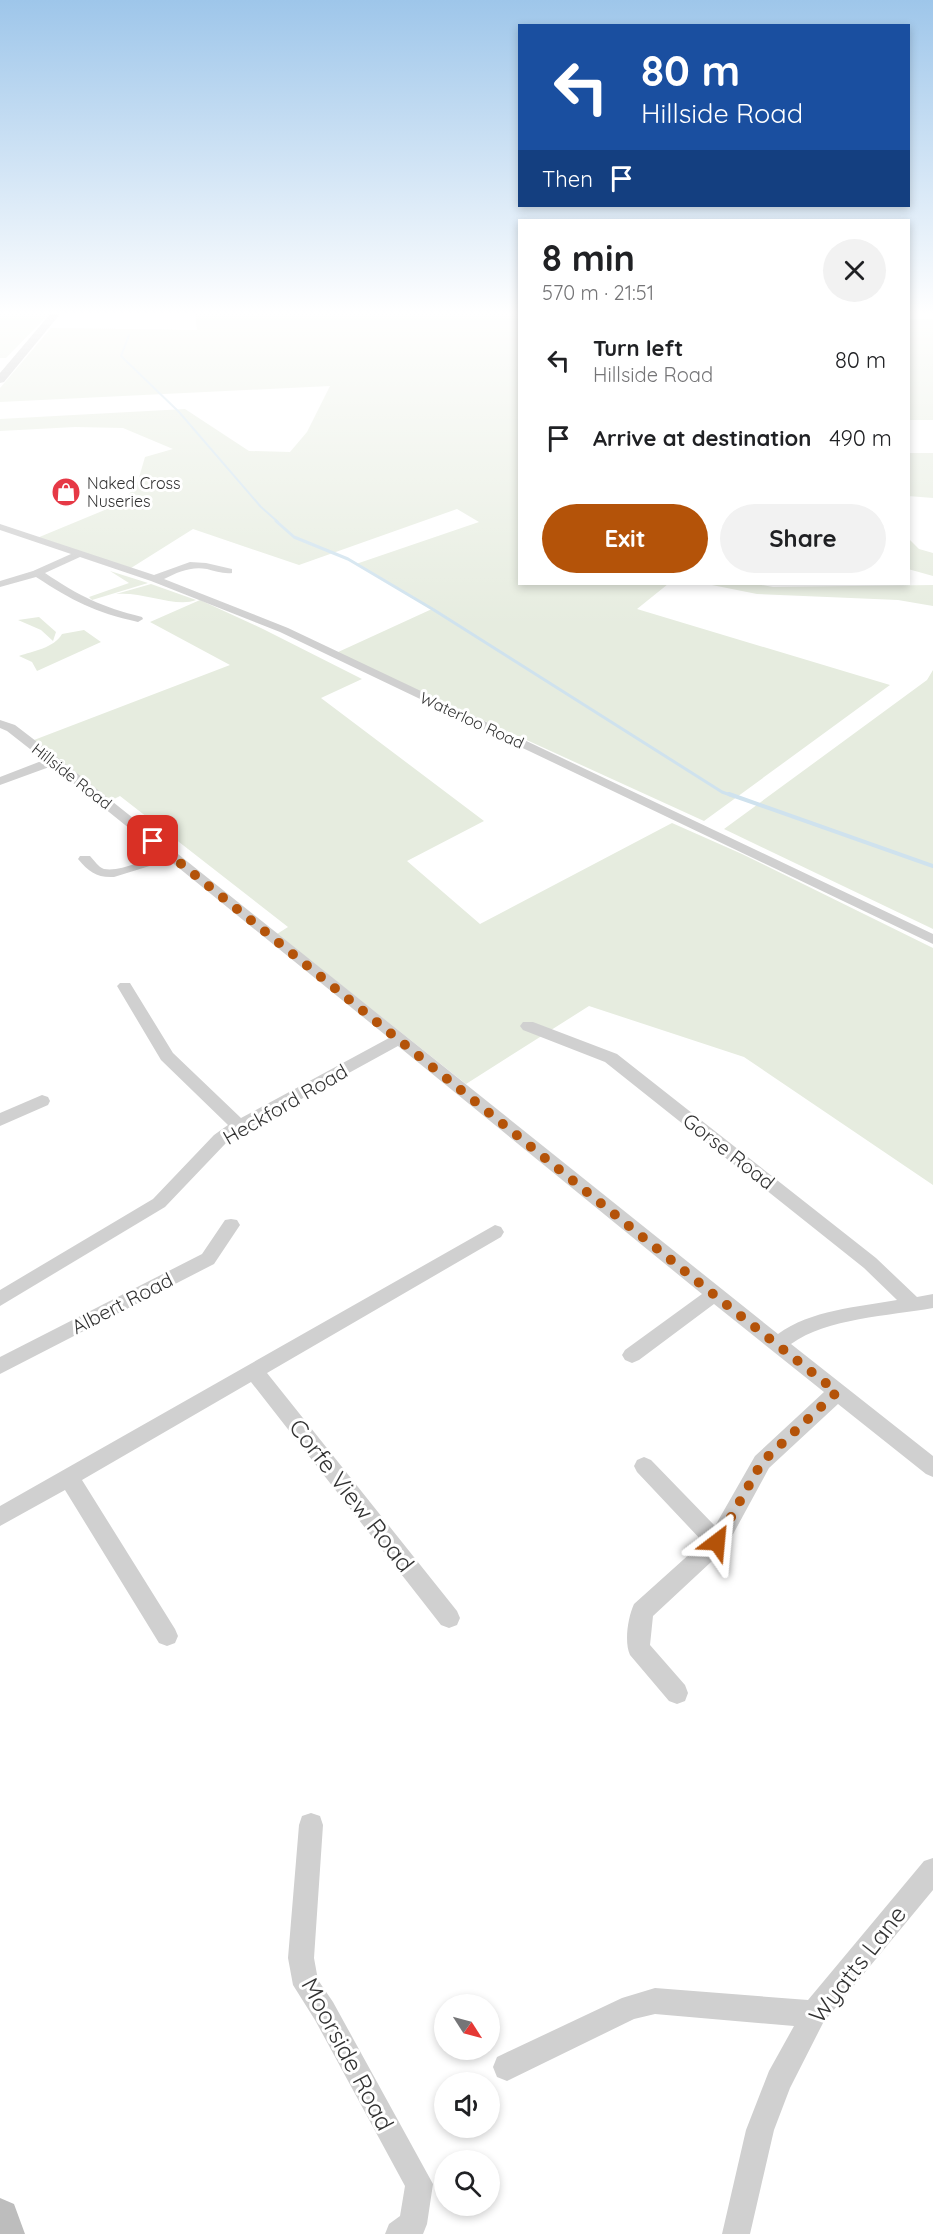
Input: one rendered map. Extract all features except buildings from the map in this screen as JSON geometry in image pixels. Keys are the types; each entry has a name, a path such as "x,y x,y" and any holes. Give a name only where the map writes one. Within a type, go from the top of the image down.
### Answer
{"street":[{"name":"Waterloo Road","path":"0,527 155,579 284,630 933,940"},
{"path":"0,584 37,573 79,554"},
{"path":"155,579 188,564 204,564 228,571"},
{"path":"37,573 72,596 105,611 138,619"},
{"name":"Hillside Road","path":"0,724 11,728 54,761 776,1345 933,1468"},
{"path":"0,781 54,761"},
{"path":"84,859 99,872 107,873 171,855"},
{"path":"125,986 167,1056 238,1126"},
{"name":"Gorse Road","path":"528,1026 611,1058 870,1263 913,1304"},
{"name":"Heckford Road","path":"0,1299 159,1203 220,1139 238,1126 399,1039"},
{"path":"0,1120 36,1107"},
{"name":"Albert Road","path":"0,1366 208,1259 231,1225"},
{"path":"0,1517 495,1232"},
{"path":"633,1355 713,1294"},
{"path":"776,1345 798,1329 833,1318 933,1300"},
{"name":"Corfe View Road","path":"254,1371 449,1618"},
{"path":"677,1693 638,1648 642,1611 717,1542 762,1462 837,1392"},
{"path":"644,1466 717,1542"},
{"path":"69,1479 167,1636"},
{"name":"Moorside Road","path":"311,1825 301,1958 306,1985 324,2012 419,2184 413,2224 399,2234"},
{"name":"Wyatts Lane","path":"736,2234 760,2130 779,2081 814,2014 933,1870"},
{"path":"507,2067 631,2007 655,2001 814,2014"},
{"path":"0,2218 5,2234"}],"shaded area":[{"path":"198,417 249,451 290,452 307,432 314,417 518,417 518,585 667,585 637,609 890,685 704,821 336,653 432,609 356,564 479,522 457,509 299,565 193,529 131,568 37,538 124,502 138,481 145,457 173,449 123,428 75,427 0,431 0,419"},
{"path":"910,417 933,417 933,420 910,420"},
{"path":"910,453 933,453 933,498 910,496"},
{"path":"910,540 919,549 933,553 933,576 910,570"},
{"path":"110,571 148,583 92,600 89,597 129,583"},
{"path":"151,584 196,600 179,602 116,594"},
{"path":"712,585 773,587 933,585 933,606 898,600 757,594"},
{"path":"200,600 362,679 321,698 484,821 407,861 480,924 672,823 742,854 933,948 933,1185 744,1057 589,1006 466,1084 277,934 288,927 120,796 110,801 34,740 230,665 150,622"},
{"path":"39,617 56,632 53,641 41,630 18,620"},
{"path":"84,630 101,642 37,671 32,662 19,656 49,646 62,634"},
{"path":"933,670 933,929 724,829 927,680"}],"waterway":[{"path":"184,417 261,507 278,522"},
{"path":"276,521 294,537 348,559 434,610 722,792 733,796"},
{"path":"729,794 933,866"}],"place":[{"name":"Naked Cross Nuseries","path":"66,492"}],"route":[{"path":"153,841 837,1392 762,1462 717,1542"}]}
